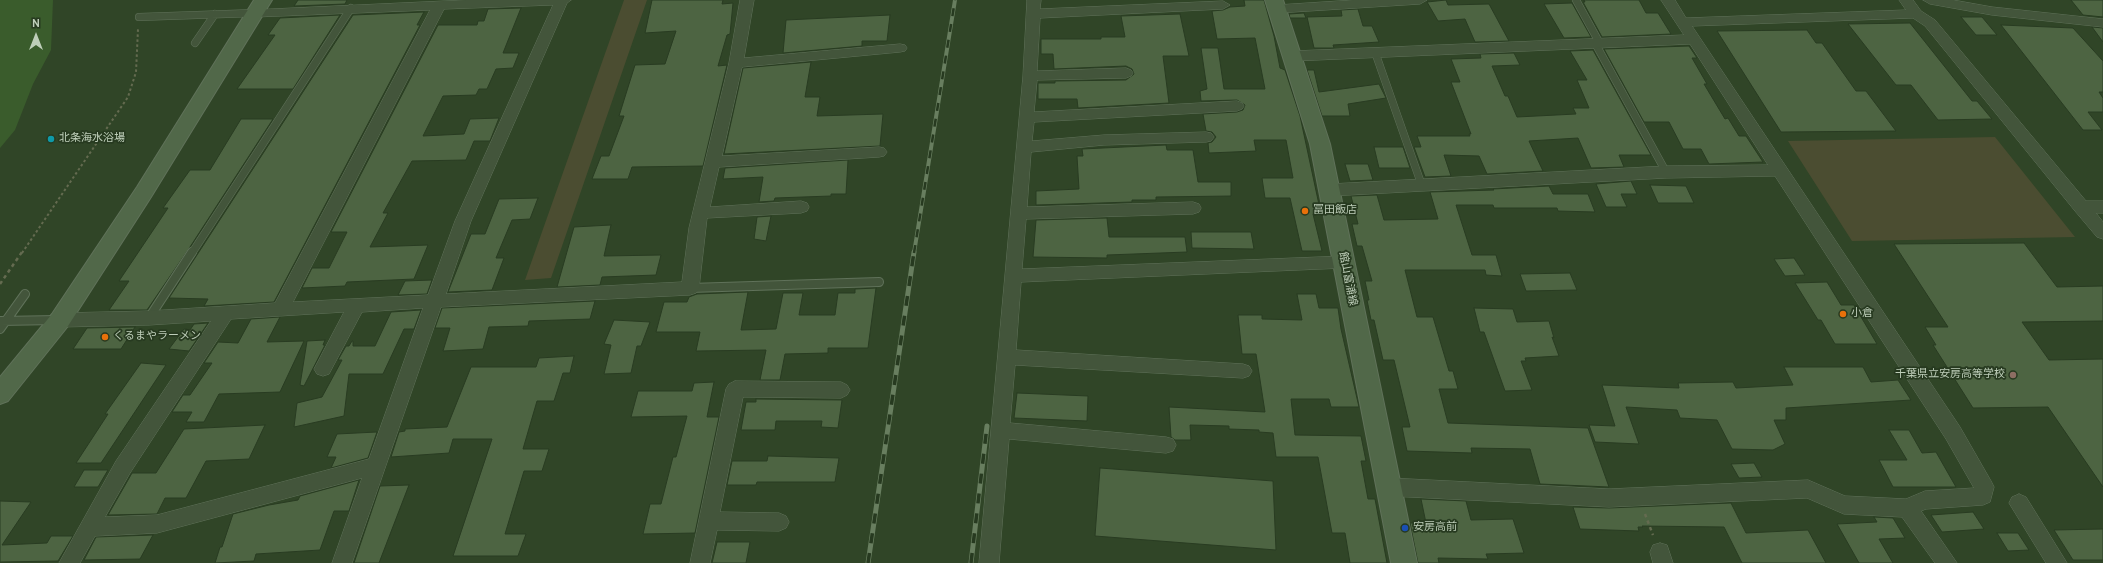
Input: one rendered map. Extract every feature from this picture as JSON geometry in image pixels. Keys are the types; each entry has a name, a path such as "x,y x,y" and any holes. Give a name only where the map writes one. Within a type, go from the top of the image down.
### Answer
{"main road":[{"name":"館山富浦線","path":"1275,4 1293,56 1320,144 1404,563"},
{"path":"0,394 60,320 144,192 259,6"}],"street":[{"path":"259,6 351,8 563,0 463,221 342,563"},
{"path":"60,320 149,318 225,314 280,308 690,288 701,213 736,63 747,0"},
{"path":"1275,4 1420,0"},
{"path":"1389,487 1609,498 1808,489 1844,505 1907,508 1925,500 1983,496 1984,487 1953,433 1692,39 1668,0"},
{"path":"1906,0 1916,14 1930,23 2103,233"},
{"path":"1930,0 1992,11 2103,23"},
{"path":"280,308 439,5"},
{"path":"989,563 1030,76 1034,7 1223,5"},
{"path":"1681,22 1916,14"},
{"path":"1293,56 1692,39"},
{"path":"736,63 900,48"},
{"path":"1030,76 1126,73"},
{"path":"1026,117 1237,106"},
{"path":"1024,147 1104,140 1206,137"},
{"path":"713,162 879,152"},
{"path":"1330,190 1666,172 1780,170"},
{"path":"701,213 801,207"},
{"path":"2081,207 2103,207"},
{"path":"1018,213 1193,208"},
{"path":"1013,276 1344,262"},
{"path":"323,369 357,304"},
{"path":"69,563 123,467 225,314"},
{"path":"1006,357 1243,371"},
{"path":"700,563 707,521 735,389 841,390"},
{"path":"1000,430 1166,445"},
{"path":"90,527 157,524 376,466"},
{"path":"2019,503 2057,563"},
{"path":"1907,508 1947,563"},
{"path":"707,521 779,522"}],"lane":[{"path":"1576,0 1666,172"},
{"path":"139,16 215,14 259,6"},
{"path":"149,318 351,8"},
{"path":"195,43 215,14"},
{"path":"1375,52 1422,186"},
{"path":"690,288 879,282"},
{"path":"0,329 3,321 25,294"},
{"path":"3,321 60,320"}],"path":[{"path":"0,284 128,97 136,72 139,16"},
{"path":"1637,496 1662,558"}],"shaded area":[{"path":"0,0 53,0 51,50 33,84 15,130 0,148"},
{"path":"624,0 647,0 551,278 525,280"},
{"path":"1995,137 2075,237 1852,241 1788,141"}],"building":[{"path":"298,0 347,0 345,4 294,6"},
{"path":"652,0 723,0 722,4 733,3 730,34 727,35 718,66 727,65 703,166 632,167 628,179 592,179 601,156 609,156 624,116 619,116 635,65 665,64 676,31 645,33"},
{"path":"1244,0 1264,0 1274,36 1280,68 1285,70 1300,116 1321,214 1313,214 1322,251 1302,251 1290,198 1265,198 1262,178 1293,178 1286,140 1254,140 1256,151 1209,153 1208,143 1212,142 1216,137 1212,132 1206,131 1203,114 1237,112 1243,110 1245,105 1237,100 1201,101 1200,91 1207,89 1201,48 1218,48 1224,89 1265,89 1255,38 1217,39 1212,11 1223,10 1230,7 1245,6"},
{"path":"1446,0 1448,5 1489,4 1509,41 1475,42 1465,19 1438,21 1427,2"},
{"path":"1584,0 1639,0 1646,13 1658,13 1671,34 1602,37 1583,2 1585,2"},
{"path":"2071,0 2103,0 2103,17 2083,15"},
{"path":"1572,3 1591,37 1564,38 1544,4"},
{"path":"521,8 503,53 519,53 513,68 496,69 487,89 479,89 476,95 443,96 423,136 464,134 470,119 499,118 490,141 474,141 466,160 412,161 383,213 388,213 370,247 428,245 414,279 347,282 345,286 302,288 312,268 329,268 347,232 331,232 438,25 477,25 478,21 484,21 488,9"},
{"path":"1358,9 1363,26 1372,26 1379,42 1333,45 1334,48 1314,48 1307,17 1342,16 1341,10"},
{"path":"424,12 417,25 420,25 274,302 204,306 208,299 169,298 353,15"},
{"path":"1304,13 1306,18 1290,18 1289,14"},
{"path":"1180,14 1189,56 1163,56 1169,103 1078,108 1077,99 1038,99 1038,83 1055,83 1055,81 1126,80 1134,74 1132,69 1126,66 1054,69 1053,54 1041,54 1041,39 1101,39 1101,37 1125,37 1121,16"},
{"path":"340,15 293,89 237,89 275,35 268,35 280,18"},
{"path":"890,15 887,41 862,41 862,46 783,53 786,20"},
{"path":"1961,17 1982,17 1997,35 1976,35"},
{"path":"1910,23 1972,101 1977,101 1992,119 1938,120 1911,85 1896,85 1848,24"},
{"path":"2001,25 2073,28 2103,61 2103,92 2099,92 2103,98 2103,112 2088,112 2102,130 2083,130"},
{"path":"2092,27 2103,28 2103,42"},
{"path":"1807,30 1816,43 1822,43 1856,91 1866,91 1896,131 1781,132 1717,31"},
{"path":"1689,46 1697,58 1692,58 1707,84 1704,84 1725,119 1728,118 1739,136 1746,136 1763,162 1709,164 1701,149 1683,149 1669,122 1644,122 1604,49"},
{"path":"1593,50 1651,155 1619,155 1624,167 1591,168 1578,138 1529,141 1543,171 1487,174 1479,156 1444,155 1451,176 1425,177 1414,147 1421,147 1417,136 1470,136 1469,134 1471,134 1451,82 1460,82 1451,59 1481,58 1480,54 1514,53 1520,65 1492,66 1505,96 1508,96 1517,117 1576,114 1573,108 1589,108 1577,80 1587,80 1570,51"},
{"path":"811,62 805,97 820,97 817,116 883,114 880,146 724,154 743,68"},
{"path":"1307,70 1314,70 1319,92 1379,84 1386,98 1348,104 1350,116 1322,116"},
{"path":"241,119 273,119 190,247 147,310 109,310 129,281 119,281 168,208 163,208 190,170 210,170"},
{"path":"1166,145 1167,150 1193,150 1198,182 1231,182 1231,196 1156,197 1156,200 1132,200 1132,202 1036,205 1036,191 1079,189 1077,156 1083,156 1082,149"},
{"path":"1374,147 1403,147 1410,168 1379,168"},
{"path":"848,160 846,194 775,198 774,201 759,202 763,177 723,179 725,168"},
{"path":"1345,164 1368,164 1373,180 1350,181"},
{"path":"1631,181 1637,194 1621,194 1627,207 1606,207 1596,184"},
{"path":"1650,185 1686,186 1694,203 1658,203"},
{"path":"1549,186 1553,194 1588,194 1595,212 1558,211 1557,208 1494,208 1493,205 1456,205 1472,255 1496,255 1502,276 1486,275 1485,270 1405,270 1417,317 1433,317 1449,371 1453,371 1458,389 1439,389 1448,423 1588,428 1609,487 1540,484 1530,449 1471,448 1472,453 1407,451 1402,427 1410,427 1394,360 1383,360 1374,320 1371,320 1367,300 1369,300 1365,281 1372,281 1362,246 1357,246 1352,224 1358,224 1351,196 1377,195 1384,220 1438,219 1430,192 1494,190 1493,189"},
{"path":"538,198 530,219 512,220 496,258 504,258 492,290 448,292 471,234 485,234 499,199"},
{"path":"771,216 766,241 754,239 757,217"},
{"path":"1107,218 1109,237 1185,237 1187,252 1107,255 1107,258 1033,257 1036,220"},
{"path":"611,225 604,256 661,255 656,275 602,277 600,285 557,287 574,227"},
{"path":"1191,232 1251,232 1254,249 1192,248"},
{"path":"2024,243 2057,287 2103,286 2103,321 2022,322 2049,360 2103,359 2103,487 2048,407 1973,408 1933,345 1936,345 1925,327 1948,327 1894,244"},
{"path":"1794,258 1805,275 1785,276 1774,259"},
{"path":"1570,273 1577,290 1526,291 1520,274"},
{"path":"432,280 427,294 398,295 405,281"},
{"path":"1827,282 1841,305 1854,305 1877,344 1835,344 1821,320 1818,320 1795,283"},
{"path":"876,288 868,348 828,348 828,353 785,354 780,380 760,380 766,350 696,351 700,332 656,332 664,302 687,302 689,297 697,294 748,292 741,330 776,329 783,293 803,293 799,315 835,315 838,293 855,293 855,289"},
{"path":"1297,294 1316,294 1319,308 1338,308 1341,329 1359,407 1331,407 1329,399 1291,399 1295,435 1361,436 1366,461 1361,461 1368,499 1375,499 1387,563 1350,563 1345,533 1332,533 1318,457 1276,457 1273,433 1259,432 1259,430 1229,429 1229,426 1190,425 1191,440 1175,440 1171,437 1169,407 1265,412 1256,354 1242,354 1238,315 1262,315 1262,319 1302,320"},
{"path":"595,301 590,319 529,321 528,326 489,327 483,349 443,351 450,328 435,328 442,308"},
{"path":"1474,308 1513,309 1517,322 1549,321 1554,338 1552,337 1559,356 1525,358 1526,361 1521,361 1532,390 1505,391 1484,332 1480,332"},
{"path":"421,310 414,329 404,329 383,374 349,374 344,416 294,427 297,403 322,397 342,360 338,360 346,346 349,346 353,341 353,346 375,346 391,312"},
{"path":"280,317 267,342 304,341 280,392 219,394 204,422 186,422 192,412 172,412 183,395 190,395 212,363 204,363 218,342 238,343 251,319"},
{"path":"614,320 650,322 641,346 637,346 631,373 604,374 611,345 604,344"},
{"path":"208,323 189,351 169,349 184,329 190,330 194,324"},
{"path":"135,327 121,349 73,349 87,328"},
{"path":"325,340 323,345 325,345 304,386 300,385 307,341"},
{"path":"574,356 570,373 563,373 554,401 537,401 523,449 549,449 542,471 524,471 505,534 526,534 518,556 453,556 492,439 453,439 449,453 391,457 399,432 405,431 405,429 447,427 471,367 536,367 539,358"},
{"path":"141,363 166,365 101,463 76,463 108,414 105,414"},
{"path":"1784,367 1863,367 1871,382 1898,380 1911,400 1786,408 1786,420 1774,420 1785,444 1773,450 1732,449 1717,420 1680,418 1677,410 1626,407 1639,444 1595,442 1589,425 1615,426 1602,385 1679,388 1678,383 1733,382 1736,388 1793,385"},
{"path":"714,382 707,417 719,417 695,533 643,534 650,504 661,504 673,457 676,457 687,416 631,417 638,391 692,391 694,383"},
{"path":"1017,393 1088,396 1087,421 1014,418"},
{"path":"756,399 842,400 838,428 821,427 822,421 776,421 775,430 741,430 746,402 756,402"},
{"path":"265,425 249,459 206,461 186,498 165,498 157,514 108,515 132,473 156,473 184,429"},
{"path":"1889,430 1909,430 1922,453 1936,452 1956,487 1893,487 1879,460 1907,460"},
{"path":"377,432 368,458 331,468 336,457 327,457 337,434"},
{"path":"768,456 839,458 835,482 757,482 756,485 727,485 732,461 767,461"},
{"path":"1754,463 1762,477 1739,478 1731,464"},
{"path":"1100,468 1273,481 1276,550 1095,536"},
{"path":"84,470 108,470 98,487 74,487"},
{"path":"359,480 349,511 334,511 320,550 256,554 254,561 215,563 233,514 269,505 298,500 300,496"},
{"path":"409,485 379,563 354,563 380,486"},
{"path":"1421,499 1466,501 1471,520 1513,519 1524,553 1486,554 1488,559 1438,558 1439,563 1418,563 1410,523 1426,523"},
{"path":"0,501 31,502 2,545 47,543 51,536 73,536 58,561 0,562"},
{"path":"1731,503 1746,533 1808,530 1826,563 1742,563 1724,527 1642,526 1643,527 1638,527 1639,531 1580,529 1573,507 1609,508"},
{"path":"1973,512 1984,529 1942,532 1931,515"},
{"path":"1874,517 1893,518 1905,538 1879,539 1893,563 1859,563 1837,524 1877,522"},
{"path":"2103,529 2103,560 2073,560 2054,530"},
{"path":"1997,533 2018,533 2029,550 2008,551"},
{"path":"153,535 140,559 84,560 96,537"},
{"path":"717,542 750,542 746,563 712,563"}],"railway":[{"path":"914,253 955,0"},
{"path":"868,563 914,252"},
{"path":"971,563 987,426"}],"place":[{"name":"北条海水浴場","path":"51,139"},
{"name":"冨田飯店","path":"1305,211"},
{"name":"小倉","path":"1843,314"},
{"name":"くるまやラーメン","path":"105,337"},
{"name":"千葉県立安房高等学校","path":"2013,375"},
{"name":"安房高前","path":"1405,528"}]}
